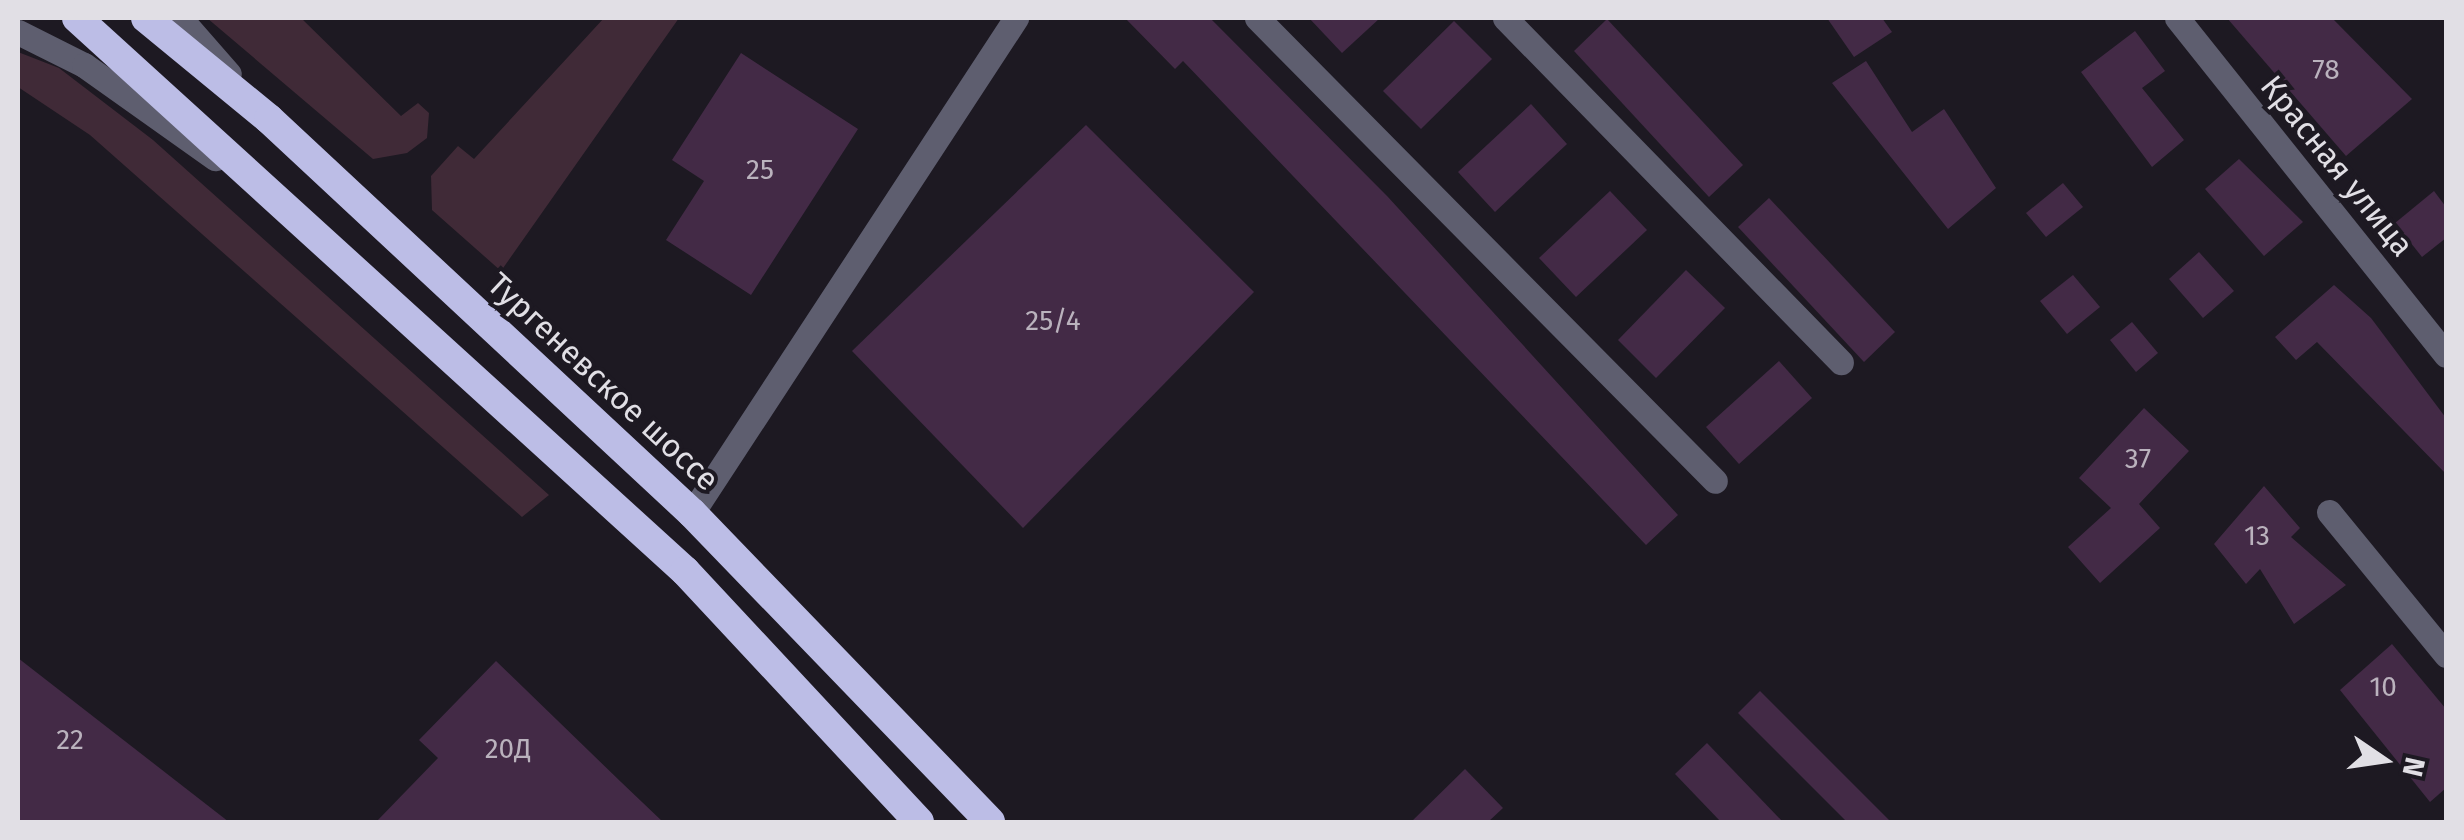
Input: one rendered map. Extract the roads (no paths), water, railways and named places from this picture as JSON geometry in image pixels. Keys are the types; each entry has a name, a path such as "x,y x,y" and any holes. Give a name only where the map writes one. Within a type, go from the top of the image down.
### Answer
{"highway":[{"path":"77,18 685,571 919,822"},
{"name":"Тургеневское шоссе","path":"146,18 269,119 692,513 990,822"}],"street":[{"path":"180,18 269,119"},
{"path":"692,513 1016,18"},
{"path":"1256,18 1715,481"},
{"path":"1505,18 1841,362"},
{"name":"Красная улица","path":"2177,18 2446,355"},
{"path":"18,32 84,65 291,213"},
{"path":"2328,512 2446,656"}]}
